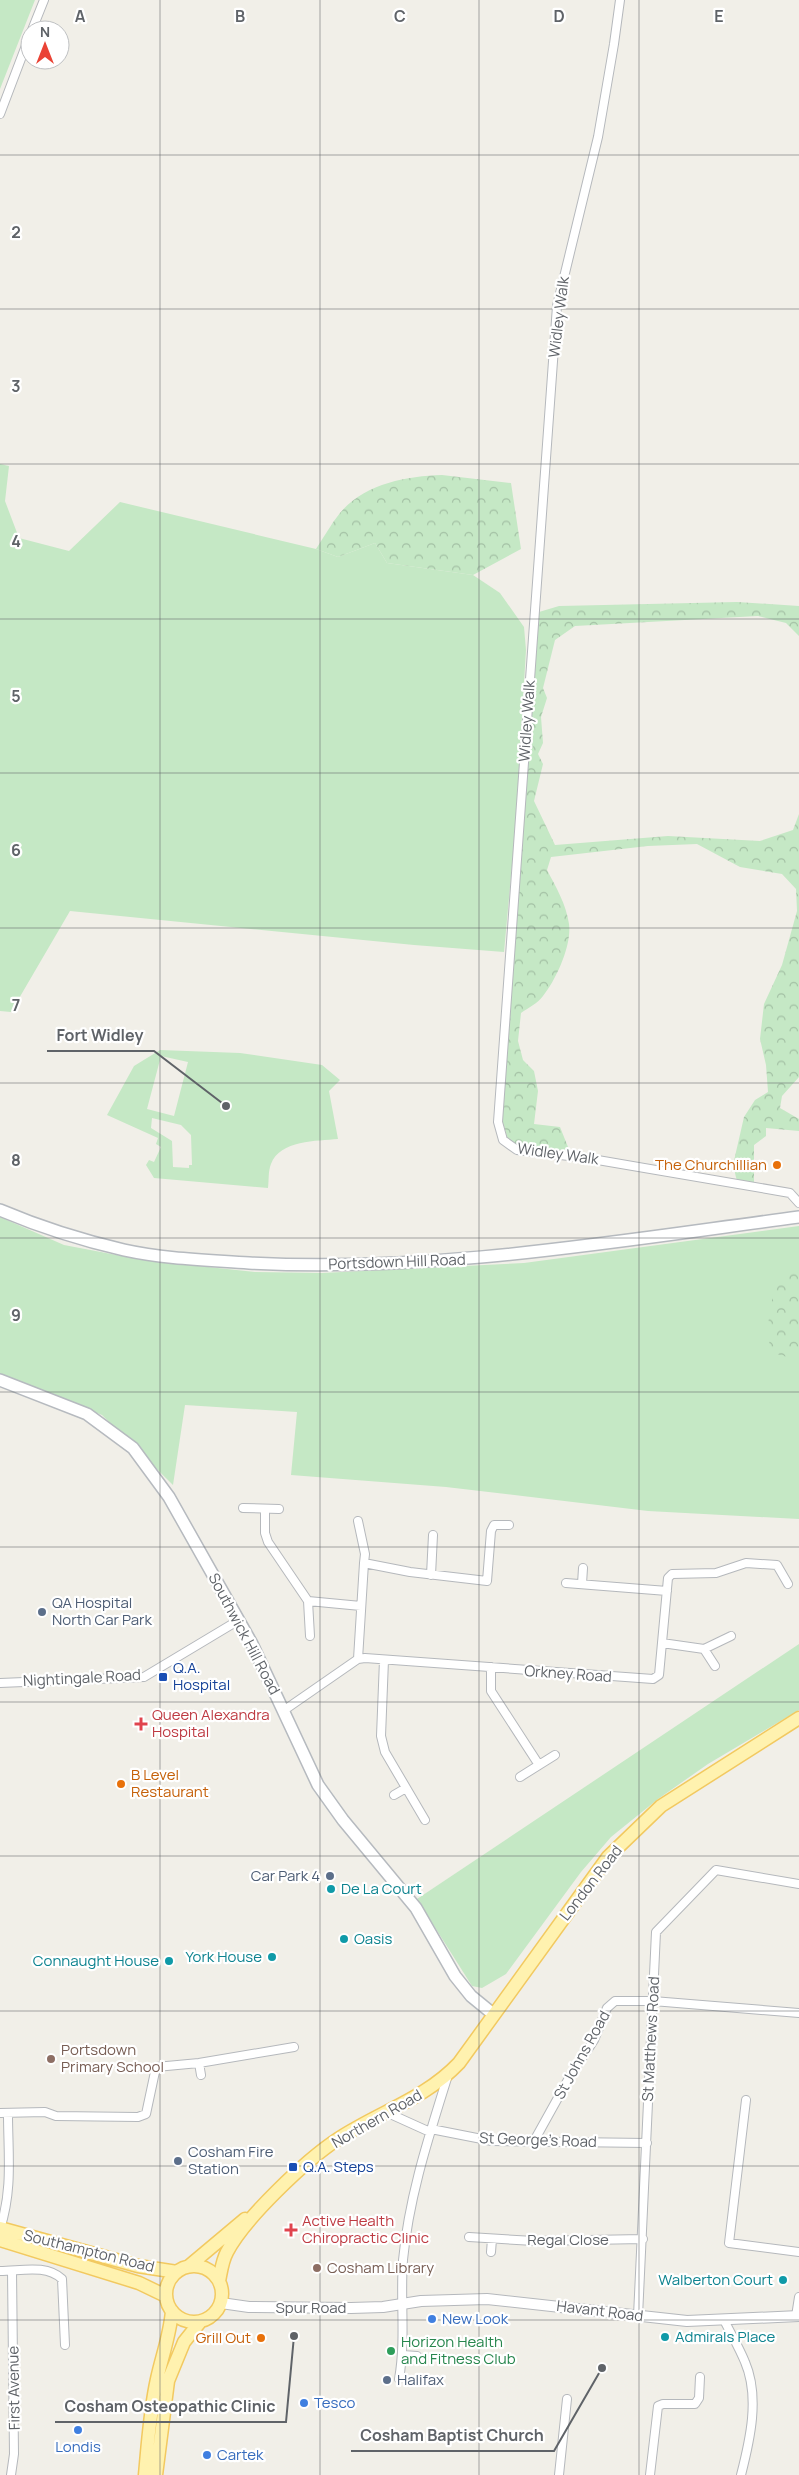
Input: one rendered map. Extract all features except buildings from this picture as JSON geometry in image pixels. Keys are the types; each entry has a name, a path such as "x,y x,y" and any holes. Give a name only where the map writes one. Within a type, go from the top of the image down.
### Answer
{"main road":[{"name":"Portsdown Hill Road","path":"0,1210 71,1236 126,1250 183,1259 293,1265 472,1259 602,1244 799,1217"},
{"name":"Southwick Hill Road","path":"0,1380 87,1414 133,1448 169,1497 239,1620 318,1785 343,1820 416,1908 455,1976 471,1996 492,2014"},
{"name":"London Road","path":"448,2074 463,2058 492,2014 608,1857 629,1835 661,1806 799,1718"},
{"name":"Northern Road","path":"183,2269 263,2206 337,2140 414,2099 448,2074"},
{"name":"Northern Road","path":"219,2282 226,2252 263,2206"},
{"name":"Southampton Road","path":"0,2229 129,2263 183,2269"},
{"name":"Southampton Road","path":"0,2240 139,2283 166,2296"},
{"path":"145,2475 153,2399 170,2331 172,2311 166,2296 167,2286 183,2269 204,2268 215,2276 219,2282 222,2296 221,2303 209,2318 200,2322 184,2342 168,2381 156,2475"},
{"path":"172,2311 185,2320 200,2322"}],"street":[{"path":"36,20 44,0"},
{"name":"Widley Walk","path":"620,0 598,137 557,306 498,1122 503,1140 517,1150 586,1158 790,1194 799,1203"},
{"path":"0,114 20,61"},
{"path":"243,1508 279,1509"},
{"path":"265,1509 264,1533 268,1542 308,1601 310,1636"},
{"path":"283,1712 358,1659 365,1554 358,1521"},
{"path":"364,1563 431,1575 487,1581 491,1531 494,1525 509,1525"},
{"path":"431,1575 433,1535"},
{"path":"779,1556 777,1565 788,1584"},
{"name":"Orkney Road","path":"358,1659 491,1667 647,1680 659,1675 668,1578 672,1574 716,1573 746,1563 777,1565"},
{"path":"582,1584 583,1568"},
{"path":"566,1583 667,1591"},
{"path":"308,1601 361,1606"},
{"name":"Nightingale Road","path":"0,1682 144,1677 239,1620"},
{"path":"662,1643 704,1649 731,1636"},
{"path":"704,1649 715,1666"},
{"path":"384,1660 381,1736 385,1752 425,1820"},
{"path":"491,1667 491,1691 539,1765"},
{"path":"520,1777 555,1755"},
{"path":"394,1795 406,1788"},
{"name":"St Matthews Road","path":"638,2316 656,1932 716,1870 799,1884"},
{"name":"St Johns Road","path":"534,2142 569,2078 594,2040 610,2003 622,2000 653,2001 799,2013"},
{"path":"0,2229 7,2207 10,2185 4,2113 45,2112 56,2116 138,2118 146,2114 156,2067 199,2063 294,2047"},
{"path":"199,2063 201,2075"},
{"path":"399,2379 403,2355 401,2304 408,2225 417,2170 448,2074"},
{"path":"746,2100 729,2244 799,2252"},
{"name":"St George's Road","path":"388,2113 430,2131 492,2141 647,2143"},
{"name":"Regal Close","path":"469,2238 549,2241 643,2239"},
{"path":"491,2252 492,2239"},
{"path":"0,2271 45,2270 54,2272 62,2278 65,2345"},
{"name":"First Avenue","path":"11,2475 14,2454 12,2271"},
{"path":"798,2316 799,2297"},
{"name":"Havant Road","path":"401,2304 446,2299 487,2299 687,2321 798,2316"},
{"name":"Spur Road","path":"221,2303 268,2308 351,2308 401,2304"},
{"path":"724,2320 746,2363 750,2378 752,2431 741,2475"},
{"path":"403,2355 417,2356"},
{"path":"650,2475 658,2406 663,2404 695,2404 699,2398 700,2377"},
{"path":"559,2475 567,2399"}],"green space":[{"path":"0,0 35,0 27,20 20,20 20,38 0,89"},
{"path":"0,464 9,466 5,501 19,538 69,551 120,502 316,549 338,557 375,543 387,563 473,575 500,593 524,627 526,650 515,833 504,952 70,911 11,1012 0,1011"},
{"path":"442,475 511,483 521,549 473,575 387,563 375,543 338,557 316,549 340,513 361,495 373,488 400,480"},
{"path":"737,602 799,606 799,636 786,623 758,616 575,626 555,640 543,688 547,698 541,717 543,743 538,754 543,764 534,801 555,845 668,836 760,841 793,830 799,814 799,1077 782,1096 780,1108 799,1119 799,1131 766,1128 766,1136 754,1145 754,1184 737,1181 733,1165 744,1117 755,1100 768,1092 766,1065 760,1039 764,1004 782,965 797,911 796,889 782,874 740,867 697,844 648,846 551,857 547,870 566,910 569,924 568,942 558,972 548,989 538,1001 521,1013 518,1041 523,1060 534,1071 538,1091 534,1124 560,1127 570,1152 520,1146 508,1140 501,1116 539,612 559,606"},
{"path":"160,1050 240,1053 322,1065 340,1080 329,1091 338,1139 310,1141 282,1150 271,1164 268,1188 154,1178 146,1165 149,1160 154,1162 161,1147 156,1144 158,1138 107,1115 134,1066","holes":["161,1056 188,1062 174,1116 147,1109","152,1118 181,1125 191,1135 192,1165 189,1165 189,1168 173,1167 172,1141 151,1128"]},
{"path":"0,1217 64,1245 143,1260 255,1272 322,1273 524,1263 799,1226 799,1519 648,1511 446,1487 291,1475 297,1412 185,1405 173,1485 102,1415 0,1374"},
{"path":"789,1265 799,1265 799,1357 794,1359 770,1352 768,1324 776,1277"},
{"path":"799,1644 799,1710 708,1764 658,1799 611,1837 581,1872 506,1974 482,1988 472,1986 417,1899"}],"place":[{"name":"Fort Widley","path":"226,1106"},
{"name":"The Churchillian","path":"777,1165"},
{"name":"QA Hospital North Car Park","path":"42,1612"},
{"name":"Q.A. Hospital","path":"163,1677"},
{"name":"Queen Alexandra Hospital","path":"141,1724"},
{"name":"B Level Restaurant","path":"121,1784"},
{"name":"Car Park 4","path":"330,1876"},
{"name":"De La Court","path":"331,1889"},
{"name":"Oasis","path":"344,1939"},
{"name":"York House","path":"272,1957"},
{"name":"Connaught House","path":"169,1961"},
{"name":"Portsdown Primary School","path":"51,2059"},
{"name":"Cosham Fire Station","path":"178,2161"},
{"name":"Q.A. Steps","path":"293,2167"},
{"name":"Active Health Chiropractic Clinic","path":"291,2230"},
{"name":"Cosham Library","path":"317,2268"},
{"name":"Walberton Court","path":"783,2280"},
{"name":"New Look","path":"432,2319"},
{"name":"Cosham Osteopathic Clinic","path":"294,2336"},
{"name":"Admirals Place","path":"665,2337"},
{"name":"Grill Out","path":"261,2338"},
{"name":"Horizon Health and Fitness Club","path":"391,2351"},
{"name":"Cosham Baptist Church","path":"602,2368"},
{"name":"Halifax","path":"387,2380"},
{"name":"Tesco","path":"304,2403"},
{"name":"Londis","path":"78,2430"},
{"name":"Cartek","path":"207,2455"}]}
